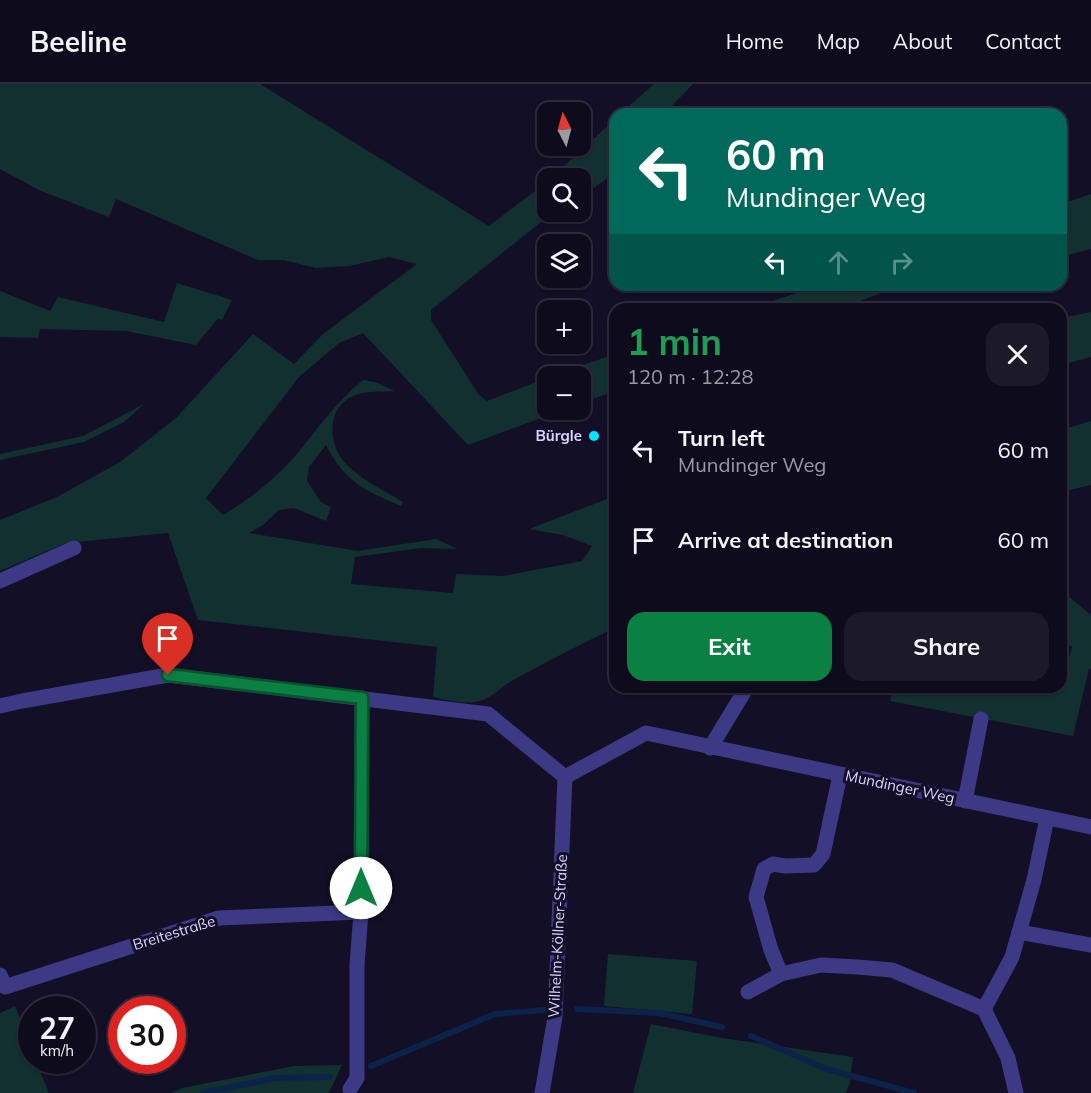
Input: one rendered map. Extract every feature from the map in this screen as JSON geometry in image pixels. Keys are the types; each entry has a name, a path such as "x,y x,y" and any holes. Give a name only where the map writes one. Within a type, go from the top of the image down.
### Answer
{"street":[{"path":"0,581 74,548"},
{"path":"0,706 22,700 168,675 362,698 488,714 565,777"},
{"path":"710,748 743,693"},
{"path":"350,1092 357,1078 357,965 361,912 362,698"},
{"path":"965,801 981,719"},
{"name":"Mundinger Weg","path":"565,777 646,733 1091,827"},
{"path":"781,974 771,950 756,897 764,869 773,864 814,865 823,854 840,775"},
{"name":"Wilhelm-Köllner-Straße","path":"542,1093 555,1017 565,777"},
{"path":"984,1009 1012,957 1034,880 1047,818"},
{"name":"Breitestraße","path":"0,975 5,987 219,918 361,912"},
{"path":"1020,932 1091,945"},
{"path":"748,992 781,974 821,964 891,970 984,1009 1008,1058 1016,1093"}],"green space":[{"path":"0,84 260,84 489,226 537,190 537,222 541,222 431,310 431,320 479,395 487,401 537,382 537,420 468,445 363,333 339,343 299,377 206,498 223,515 241,504 289,463 352,389 363,380 375,382 395,391 365,393 349,398 336,412 333,420 333,438 340,456 351,469 403,502 401,506 376,495 348,476 333,458 326,445 309,467 307,481 321,502 331,507 326,521 294,508 279,510 263,525 249,533 358,551 436,539 458,549 421,548 355,557 351,584 453,593 456,574 503,576 582,561 592,546 563,535 529,529 609,498 609,631 515,679 484,699 474,702 450,701 433,697 437,647 198,620 168,533 66,543 0,571 0,520 57,497 120,462 176,418 253,334 294,364 323,334 417,264 389,257 349,266 316,268 283,260 258,260 116,199 109,217 41,191 0,169"},
{"path":"654,84 693,84 670,108 627,108"},
{"path":"609,125 609,177 591,190 591,168 562,168 575,156 591,156 591,141"},
{"path":"1091,194 1091,249 1067,255 1067,202"},
{"path":"177,283 232,300 222,320 218,318 196,345 126,331 40,329 38,338 0,337 0,291 50,311 58,297 164,322"},
{"path":"803,291 887,291 854,303 766,303"},
{"path":"1091,312 1091,357 1067,363 1067,317"},
{"path":"609,356 609,393 591,399 591,366 581,366"},
{"path":"144,404 124,422 84,442 0,460 0,454 83,436"},
{"path":"1091,421 1091,485 1067,491 1067,428"},
{"path":"1067,595 1091,615 1091,669 1089,669 1073,736 890,701 892,693 1067,693 1067,662 1072,647 1067,643"},
{"path":"608,954 697,961 692,1014 604,1006"},
{"path":"15,1006 18,1014 18,1074 41,1074 49,1093 0,1093 0,1013"},
{"path":"651,1024 722,1038 853,1057 850,1083 846,1093 633,1093"},
{"path":"342,1065 329,1093 171,1093 182,1088 294,1066"}],"waterway":[{"path":"577,1009 659,1013 722,1027"},
{"path":"371,1066 495,1014 544,1010"},
{"path":"751,1036 826,1069 914,1093"},
{"path":"203,1093 276,1078 330,1077"}],"place":[{"name":"Bürgle","path":"594,436"}],"route":[{"path":"168,675 362,698 361,888"}]}
